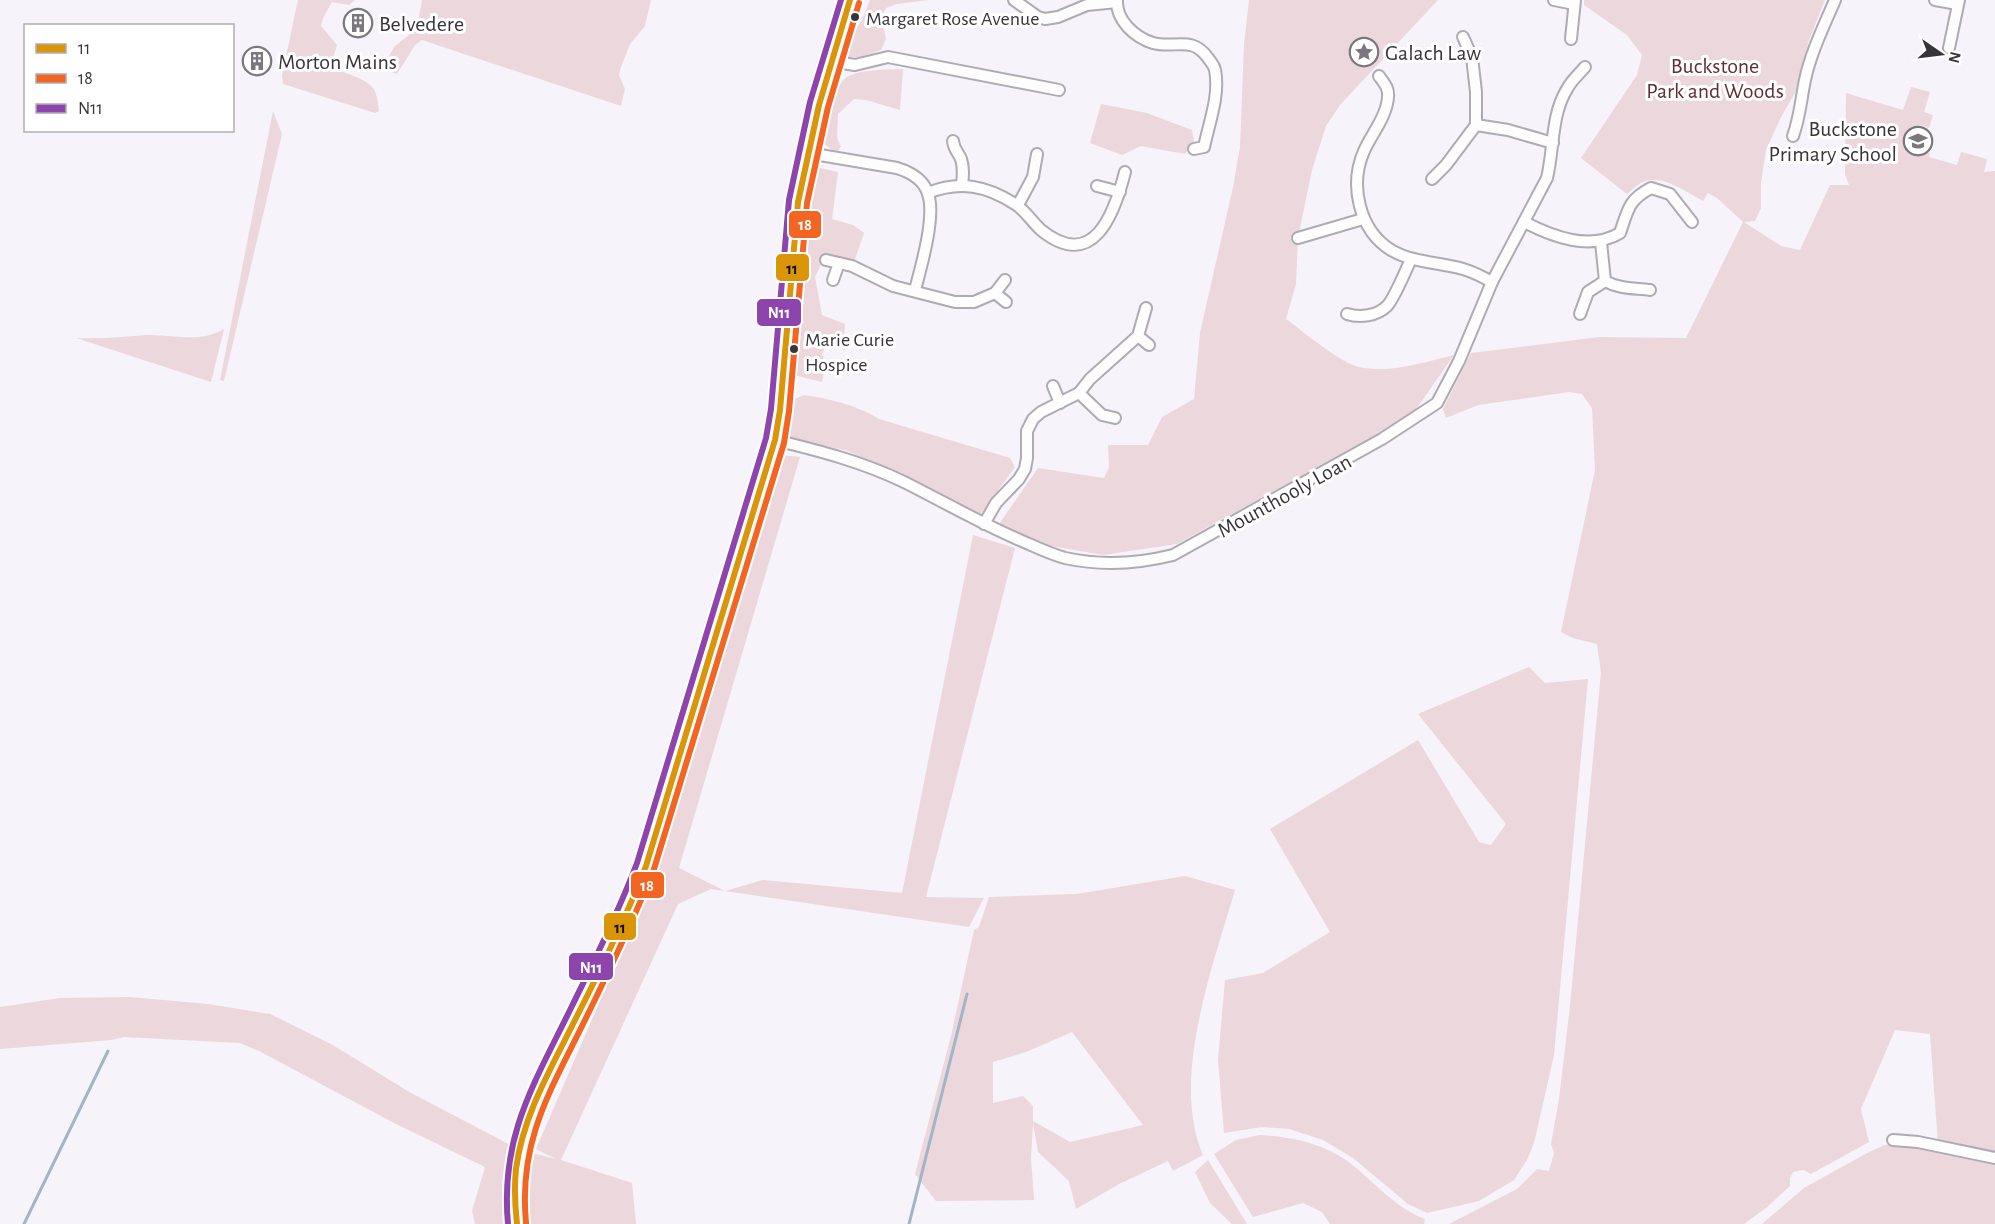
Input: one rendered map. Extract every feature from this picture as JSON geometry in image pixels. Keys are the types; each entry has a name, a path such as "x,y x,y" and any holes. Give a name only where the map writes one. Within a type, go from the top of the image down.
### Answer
{"main road":[{"path":"517,1224 513,1187 520,1150 538,1094 619,930 646,866 775,440 781,401 798,202 830,62 850,0"}],"street":[{"path":"1014,0 1038,17 1045,19 1058,17 1087,5 1117,1 1118,14 1124,24 1138,35 1152,43 1183,43 1194,46 1205,53 1215,66 1216,94 1204,147 1194,149"},
{"path":"1554,0 1574,2 1571,39"},
{"path":"1791,138 1799,121 1805,81 1814,48 1835,0"},
{"path":"1935,0 1959,2 1948,48"},
{"path":"1432,179 1446,165 1476,125 1476,92 1472,57 1463,37"},
{"path":"830,62 855,65 888,57 1059,90"},
{"name":"Mounthooly Loan","path":"775,440 840,456 873,468 984,524 1048,552 1082,561 1119,564 1173,555 1382,440 1437,403 1459,361 1492,282 1547,178 1557,114 1567,89 1586,67"},
{"path":"1379,76 1387,88 1388,97 1385,109 1362,153 1358,170 1357,189 1363,219 1390,249 1411,260 1464,269 1492,282"},
{"path":"1476,125 1529,135 1553,143"},
{"path":"954,141 954,149 963,166 962,185"},
{"path":"808,153 906,171 921,183 928,193 930,202 926,244 915,290"},
{"path":"960,157 972,153"},
{"path":"1018,205 1029,186 1032,160"},
{"path":"928,193 951,185 985,190 1018,205 1039,229 1055,240 1081,245 1100,234 1120,192 1125,172"},
{"path":"1097,186 1120,192"},
{"path":"1524,222 1557,237 1601,242 1620,233 1630,203 1640,193 1651,188 1670,194 1692,222"},
{"path":"1298,238 1363,219"},
{"path":"1601,242 1605,281"},
{"path":"826,260 852,266 887,284 962,303 974,302 995,293 1005,280"},
{"path":"1347,314 1358,317 1373,314 1388,306 1411,260"},
{"path":"833,280 839,263"},
{"path":"1605,281 1625,288 1650,290"},
{"path":"1580,314 1588,292 1605,281"},
{"path":"995,293 1006,302"},
{"path":"984,524 996,503 1019,479 1024,469 1027,458 1028,431 1033,419 1041,411 1079,393 1138,336 1146,308"},
{"path":"1138,336 1149,345"},
{"path":"1053,386 1060,403"},
{"path":"1079,393 1102,414 1115,418"},
{"path":"1893,1140 1907,1140 1995,1158"}],"green space":[{"path":"298,0 355,0 349,5 332,2 321,26 337,45 332,61 340,70 363,80 373,88 379,111 375,113 283,84 282,75"},
{"path":"422,0 651,0 645,26 630,44 621,67 619,75 625,89 621,106 422,40 415,45 397,74 386,70 390,54 395,46 409,35 418,22"},
{"path":"870,0 929,0 897,4 886,8 881,18 886,39 881,50 861,57 846,57 844,53 848,38 861,22"},
{"path":"1249,0 1438,0 1340,105 1326,126 1312,170 1298,238 1296,284 1286,319 1332,353 1359,367 1395,368 1454,355 1412,415 1177,544 1103,555 1051,546 999,524 1038,468 1104,478 1109,467 1108,445 1148,445 1162,417 1194,399 1200,333 1240,147 1244,45"},
{"name":"Buckstone Park and Woods","path":"1584,0 1825,0 1809,40 1795,93 1766,150 1761,183 1761,208 1755,221 1744,222 1781,246 1800,250 1830,185 1849,185 1845,174 1846,93 1903,110 1911,87 1930,92 1924,112 1933,115 1929,128 1920,125 1914,148 1930,153 1929,157 1957,165 1961,152 1987,159 1984,172 1995,171 1995,1155 1938,1144 1930,1034 1895,1030 1861,1109 1869,1142 1811,1174 1803,1170 1793,1172 1790,1186 1744,1224 1449,1224 1517,1189 1537,1169 1549,1171 1554,1153 1551,1144 1570,1006 1601,672 1597,644 1573,638 1561,632 1595,470 1592,408 1582,394 1569,392 1478,405 1446,418 1443,409 1471,353 1599,337 1686,338 1743,222 1717,198 1708,193 1703,201 1682,189 1658,180 1642,182 1627,194 1581,158 1637,75 1642,55 1627,35 1584,5"},
{"path":"903,69 900,110 866,100 854,99 838,114 837,138 841,147 836,153 822,142 833,97 847,77 866,71"},
{"path":"1101,104 1147,113 1192,130 1194,143 1185,154 1141,146 1122,155 1090,143"},
{"path":"273,111 282,134 224,381 220,380"},
{"path":"816,167 838,172 832,219 853,225 864,233 854,262 826,254 815,277 822,315 845,324 844,338 826,345 822,354 826,364 822,382 794,375 802,273"},
{"path":"224,329 211,382 76,338 146,335 195,337 214,334"},
{"path":"804,395 843,403 879,419 1010,458 1015,467 981,514 845,450 784,438 790,401"},
{"path":"780,455 800,457 679,868 725,891 763,880 902,893 973,535 1015,548 926,897 984,898 969,927 711,889 678,904 561,1160 632,1183 636,1224 528,1224 528,1181 532,1153 556,1159 536,1149 654,876 758,538"},
{"path":"1529,667 1545,683 1588,679 1554,1055 1534,1143 1527,1160 1514,1180 1479,1201 1427,1213 1408,1204 1353,1158 1323,1140 1289,1129 1262,1127 1224,1133 1218,1060 1225,980 1263,973 1330,932 1270,829 1418,740 1479,842 1491,845 1506,824 1418,714"},
{"path":"1185,876 1235,890 1198,1023 1193,1058 1191,1092 1194,1125 1203,1155 1173,1171 1168,1161 1119,1184 1076,1209 1069,1181 1038,1152 1033,1123 1031,1158 1034,1200 936,1201 915,1174 951,1036 974,930 979,927 989,897 1077,894","holes":["1072,1032 1143,1125 1070,1142 1033,1121 1033,1106 1023,1096 993,1103 993,1062 1026,1052"]},
{"path":"130,997 208,1004 270,1014 331,1044 411,1093 520,1150 517,1224 475,1224 472,1211 485,1167 396,1124 240,1043 124,1037 0,1049 0,1007 60,998"},
{"path":"1260,1135 1298,1140 1334,1153 1355,1167 1396,1203 1425,1219 1424,1224 1330,1224 1322,1212 1303,1203 1253,1217 1214,1154 1236,1140"},
{"path":"1905,1144 1995,1162 1995,1224 1762,1224 1804,1188 1885,1145"},
{"path":"1208,1160 1247,1224 1232,1224 1210,1203 1195,1172"}],"waterway":[{"path":"909,1224 967,994"},
{"path":"24,1224 108,1051"}],"transit line":[{"name":"N11","path":"508,1224 509,1164 523,1112 544,1061 606,937 637,863 766,438 771,409 789,200 810,102 841,0"},
{"name":"11","path":"517,1224 515,1176 525,1129 540,1090 605,960 646,866 775,440 780,410 798,202 819,105 850,0"},
{"name":"18","path":"526,1223 527,1165 540,1115 622,943 654,869 784,443 789,411 807,203 828,107 859,3"}],"place":[{"name":"Margaret Rose Avenue","path":"855,17"},
{"name":"Belvedere","path":"358,23"},
{"name":"Galach Law","path":"1364,52"},
{"name":"Morton Mains","path":"257,61"},
{"name":"Buckstone Primary School","path":"1918,141"},
{"name":"Marie Curie Hospice","path":"794,349"}]}
